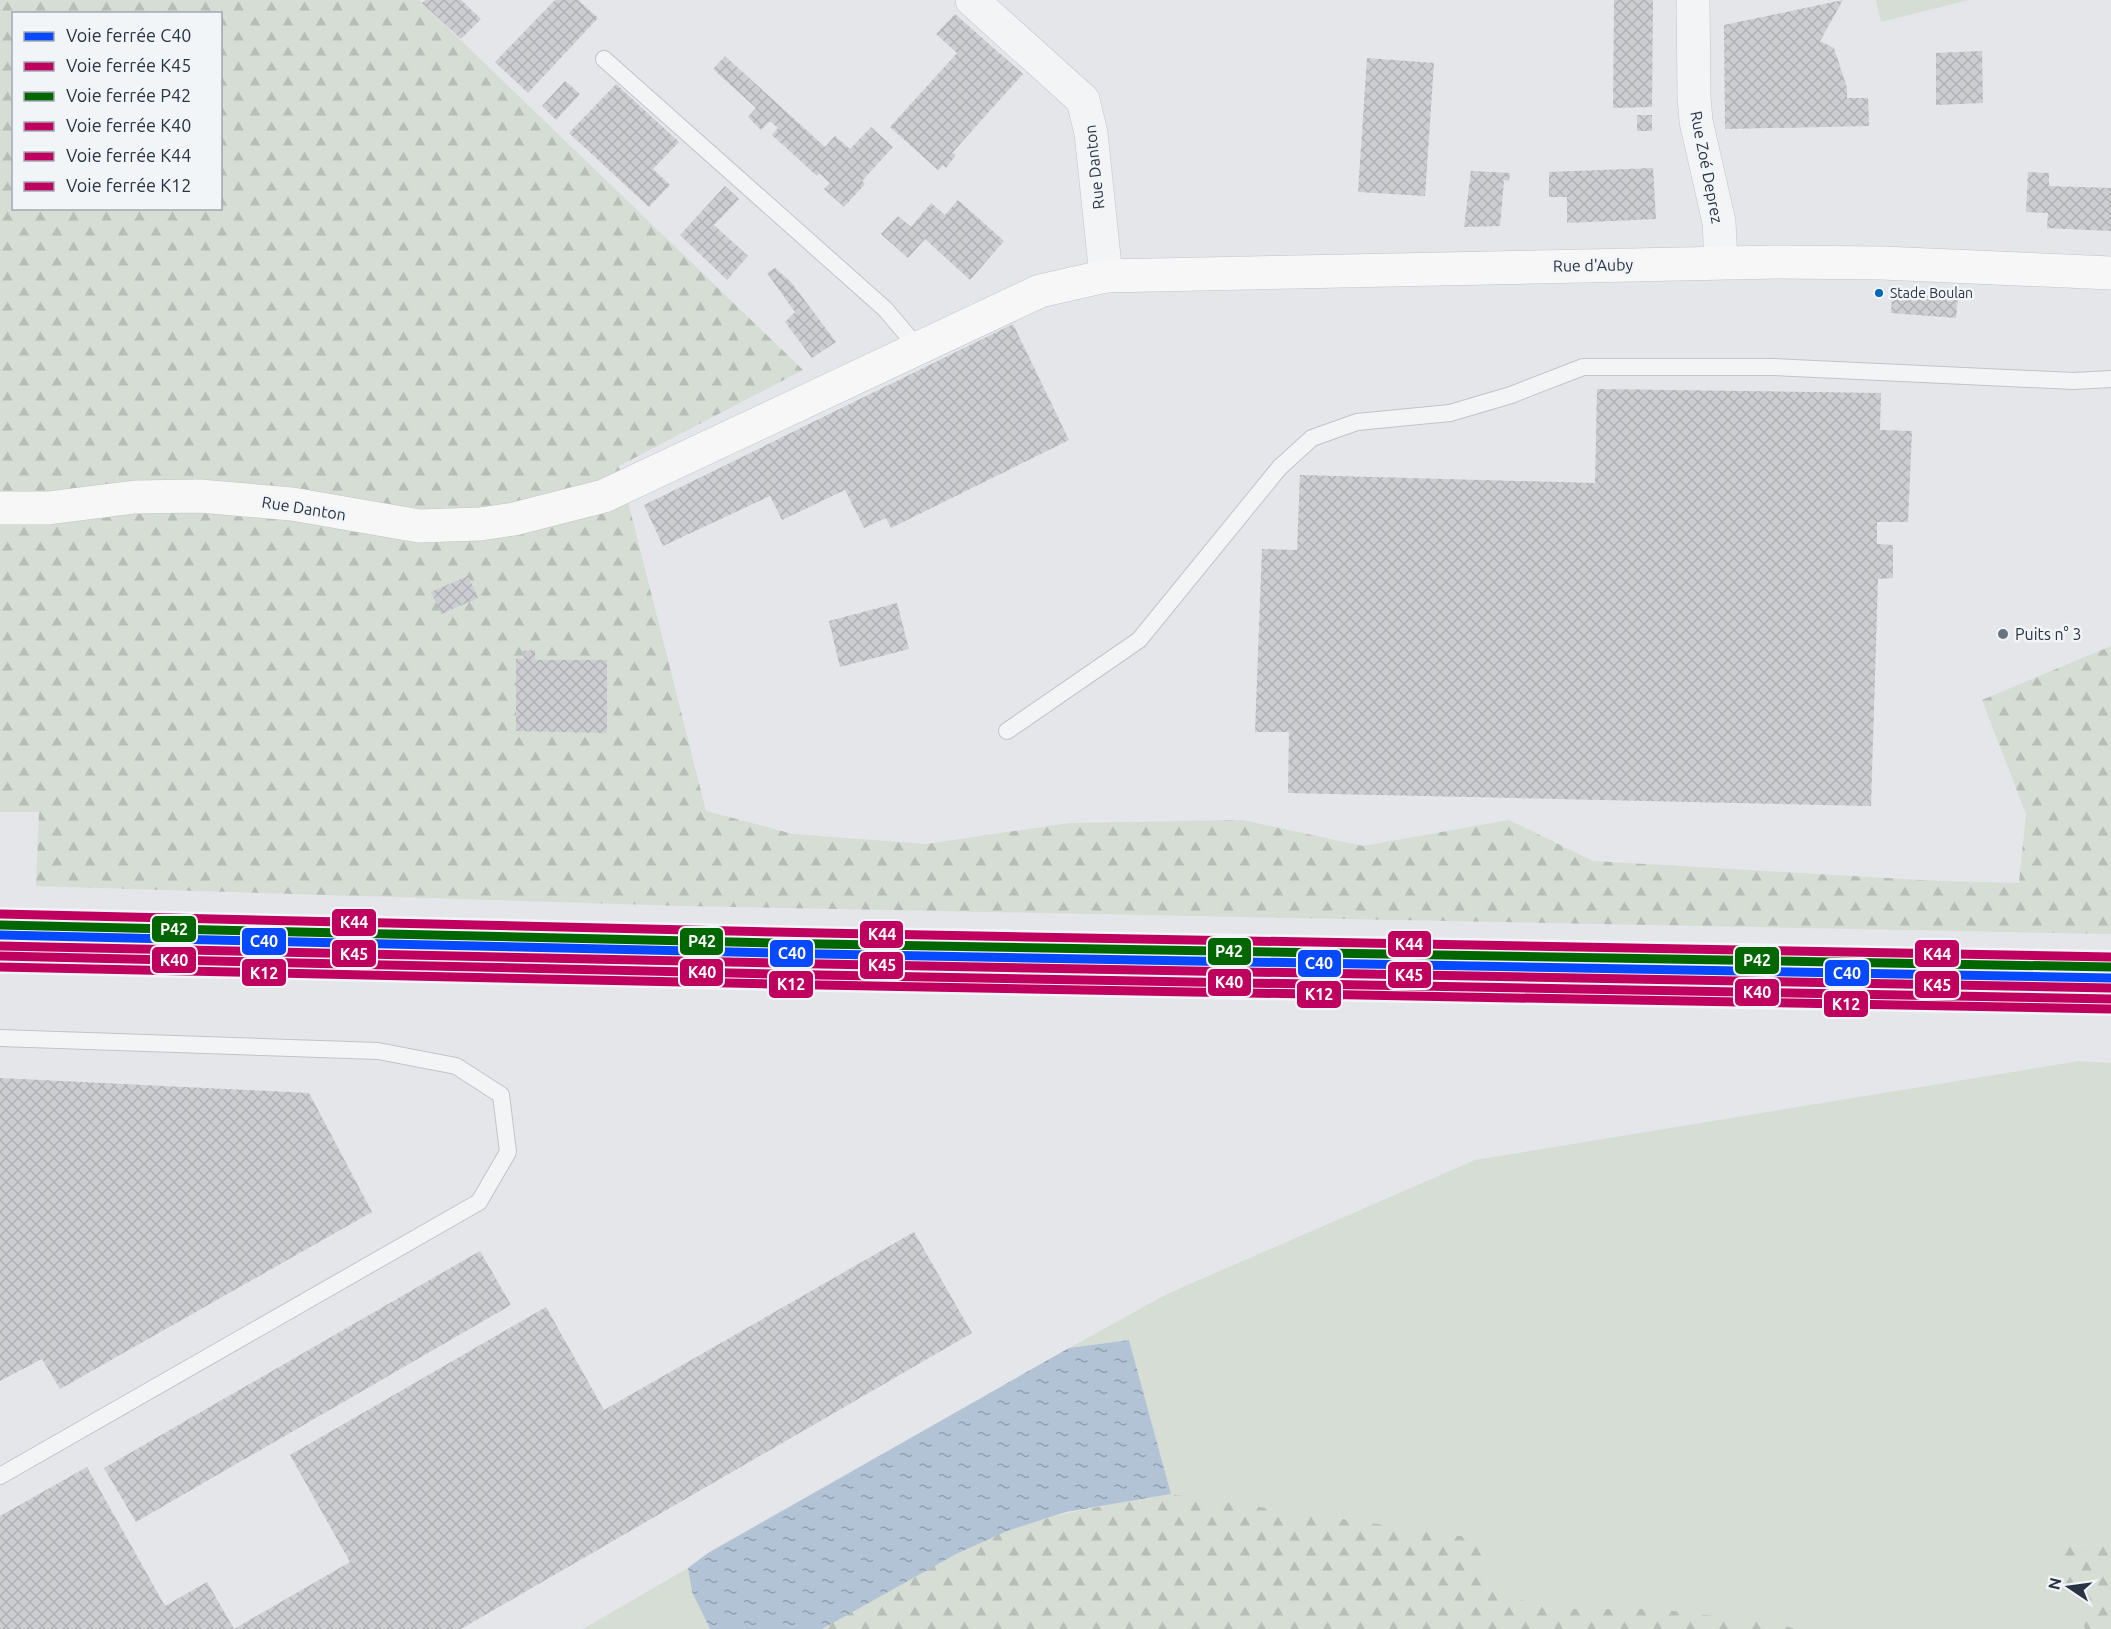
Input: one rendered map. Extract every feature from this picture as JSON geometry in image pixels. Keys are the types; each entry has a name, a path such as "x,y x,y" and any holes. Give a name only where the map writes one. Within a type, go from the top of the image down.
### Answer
{"street":[{"name":"Rue Danton","path":"972,0 1083,100 1091,133 1091,278"},
{"name":"Rue Zoé Deprez","path":"1692,0 1695,113 1719,222 1721,262"},
{"name":"Rue d'Auby","path":"919,349 1040,291 1091,278 1721,262 1872,262 2111,273"},
{"name":"Rue Danton","path":"0,508 48,508 135,497 200,496 292,504 419,526 514,519 604,496 919,349"}],"lane":[{"path":"604,59 885,309 919,349"},
{"path":"1007,731 1138,640 1280,467 1312,438 1357,422 1450,413 1511,395 1583,367 1773,367 2074,381 2111,379"},
{"path":"0,1038 378,1051 456,1066 501,1095 508,1152 479,1202 0,1476"}],"green space":[{"path":"0,0 419,0 803,370 619,466 706,811 793,834 926,844 1070,823 1242,820 1363,846 1509,820 1593,861 1939,881 2019,883 2026,814 1982,700 2111,646 2111,934 685,906 36,886 39,812 0,812"},
{"path":"1876,0 1968,0 1881,22"},
{"path":"2079,1061 2111,1063 2111,1545 2050,1546 2085,1629 1797,1629 1773,1623 1657,1609 1548,1609 1488,1588 1481,1539 1171,1494 1129,1340 1069,1348 1167,1294 1475,1160"},
{"path":"1171,1494 1481,1539 1488,1588 1548,1609 1657,1609 1773,1623 1797,1629 822,1629 962,1550 1009,1530 1069,1513"},
{"path":"2111,1545 2111,1629 2085,1629 2050,1546"},
{"path":"688,1568 692,1592 710,1629 583,1629"}],"water":[{"path":"1129,1340 1171,1494 1066,1512 1007,1531 956,1554 822,1629 710,1629 692,1592 688,1568 708,1553 1069,1348"}],"building":[{"path":"425,0 461,0 481,19 461,39 422,3"},
{"path":"555,0 578,0 598,18 528,93 495,62"},
{"path":"1614,0 1653,0 1652,107 1613,108"},
{"path":"1843,0 1820,41 1834,48 1847,88 1847,98 1868,98 1869,126 1725,129 1724,25"},
{"path":"955,14 1023,74 952,153 956,155 946,168 943,165 938,170 890,127 957,53 936,34"},
{"path":"1982,51 1983,103 1936,105 1936,53"},
{"path":"725,56 825,147 835,136 850,149 871,127 893,147 862,181 865,184 844,207 824,189 830,183 819,173 817,176 772,135 778,128 770,121 761,130 748,117 756,108 713,69"},
{"path":"1367,58 1434,63 1425,196 1358,192"},
{"path":"565,81 580,94 556,120 542,106"},
{"path":"616,84 679,142 653,169 670,185 649,207 569,133"},
{"path":"1637,115 1652,115 1652,131 1637,131"},
{"path":"1653,168 1656,219 1567,223 1567,197 1549,197 1549,172"},
{"path":"1471,171 1510,173 1509,181 1504,180 1500,226 1464,227"},
{"path":"2028,172 2049,173 2049,186 2111,188 2111,231 2047,228 2048,213 2026,212"},
{"path":"725,186 739,199 714,225 748,256 727,280 680,235"},
{"path":"958,200 1004,241 970,280 925,239 908,258 881,234 898,216 911,227 931,203 945,215"},
{"path":"775,268 791,282 836,342 812,358 785,322 795,312 767,273"},
{"path":"1892,293 1958,298 1956,318 1891,313"},
{"path":"1013,324 1069,440 891,528 886,518 864,528 845,490 782,520 770,496 663,546 644,505"},
{"path":"1597,389 1881,393 1880,430 1912,431 1908,522 1877,522 1877,544 1893,545 1893,578 1878,579 1871,806 1288,793 1289,732 1255,732 1262,549 1297,550 1300,475 1595,483"},
{"path":"468,576 478,598 441,614 431,592"},
{"path":"897,603 909,649 840,667 829,621"},
{"path":"535,650 535,660 607,660 607,733 516,731 516,659 524,659 523,651"},
{"path":"0,1078 309,1093 372,1212 60,1389 42,1359 0,1381"},
{"path":"914,1232 972,1333 461,1629 234,1629 350,1562 290,1455 546,1307 604,1410"},
{"path":"480,1251 511,1305 136,1522 104,1468"},
{"path":"87,1467 165,1606 207,1582 234,1629 0,1629 0,1516"}],"rail line":[{"name":"K44","path":"0,914 821,933 2111,957"},
{"name":"P42","path":"0,925 821,944 2111,967"},
{"name":"C40","path":"0,935 821,954 2111,978"},
{"name":"K45","path":"0,946 2111,988"},
{"name":"K40","path":"0,956 821,975 2111,999"},
{"name":"K12","path":"0,967 2110,1009"}],"place":[{"name":"Stade Boulan","path":"1879,293"},
{"name":"Puits n° 3","path":"2003,634"}]}
